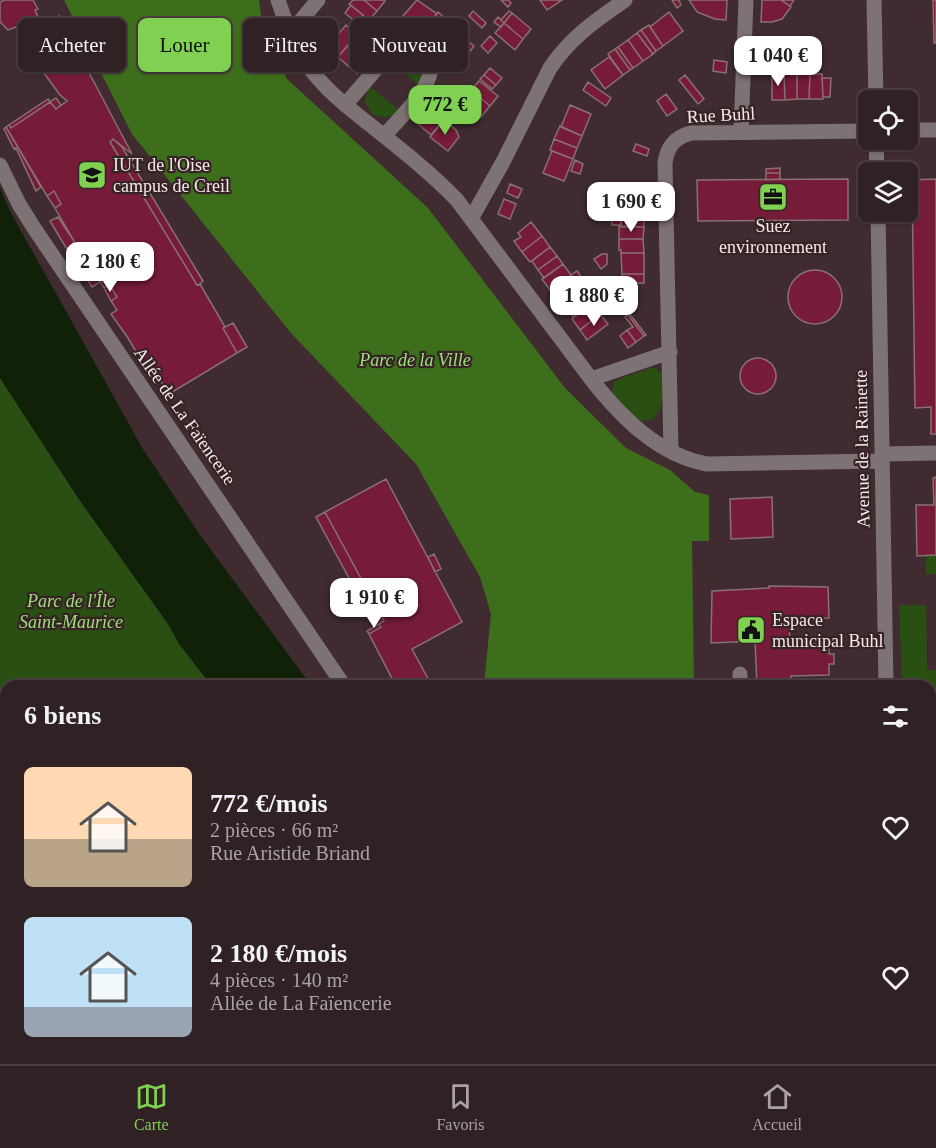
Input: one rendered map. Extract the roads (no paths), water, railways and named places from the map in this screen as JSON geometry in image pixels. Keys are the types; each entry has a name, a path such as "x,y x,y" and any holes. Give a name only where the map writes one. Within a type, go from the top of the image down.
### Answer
{"street":[{"path":"278,0 285,18"},
{"path":"303,18 318,0"},
{"path":"471,219 559,55 584,29 625,0"},
{"path":"741,132 746,0"},
{"path":"874,0 876,90"},
{"path":"345,105 395,48 414,46 423,53 431,60 433,69 427,86 384,136"},
{"path":"313,72 345,105 447,189 591,379 621,415 671,451 697,462 719,464 882,458 936,453"},
{"path":"918,130 936,130"},
{"name":"Rue Buhl","path":"671,451 664,163 668,149 678,138 685,135 858,131"},
{"name":"Allée de La Faïencerie","path":"0,165 19,204 34,228 340,680"},
{"name":"Avenue de la Rainette","path":"878,222 886,680"},
{"path":"591,379 670,352"}],"place":[{"name":"IUT de l'Oise campus de Creil","path":"92,175"},
{"name":"Suez environnement","path":"773,197"},
{"name":"Espace municipal Buhl","path":"751,630"}],"park label":[{"name":"Parc de la Ville","path":"415,360"},
{"name":"Parc de l'Île Saint-Maurice","path":"71,611"}]}
